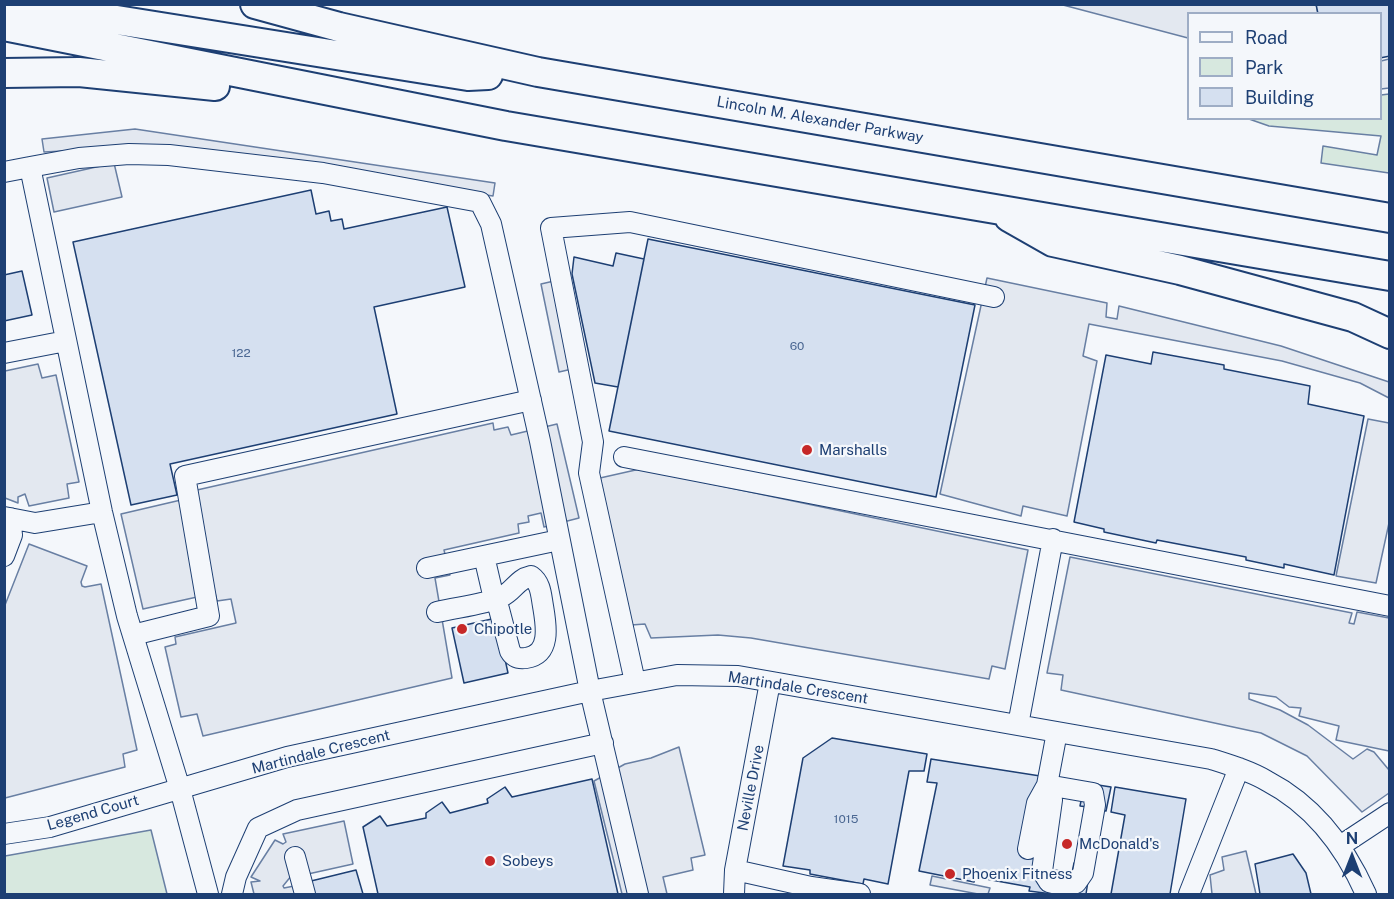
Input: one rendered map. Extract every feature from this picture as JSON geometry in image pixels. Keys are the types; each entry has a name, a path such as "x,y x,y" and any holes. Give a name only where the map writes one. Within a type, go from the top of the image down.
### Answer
{"highway":[{"path":"16,4 468,76 538,72"},
{"name":"Lincoln M. Alexander Parkway","path":"255,4 339,27 538,72 1389,219"},
{"path":"4,26 506,126 1389,276"},
{"path":"4,73 79,72 184,81 506,126"},
{"path":"1269,197 1316,190 1389,199"},
{"path":"994,209 1053,242 1180,270 1353,317 1389,334"}],"street":[{"path":"4,172 79,158 129,154 169,155 323,173 480,202 491,224 531,400 590,691 638,894"},
{"path":"30,167 102,512 133,635 180,789 208,894"},
{"path":"635,682 589,473 593,442 550,228 630,222 994,297"},
{"path":"4,353 66,341"},
{"path":"133,635 209,616 185,476 531,400"},
{"path":"624,457 1389,606"},
{"path":"4,556 12,535 7,518 35,523 102,512"},
{"path":"1018,725 1053,539"},
{"path":"427,568 559,540"},
{"path":"437,612 502,595 484,556"},
{"name":"Martindale Crescent","path":"180,789 287,757 590,691 677,675 738,676 1211,759 1239,768 1266,780 1289,794 1319,820 1340,846 1366,894"},
{"name":"Neville Drive","path":"734,894 735,870 770,682"},
{"path":"1028,849 1037,803 1047,785 1057,732"},
{"path":"232,894 236,877 258,828 297,810 603,743"},
{"path":"1189,894 1239,768"},
{"path":"1047,785 1093,793 1095,805 1083,873 1076,883 1065,886 1049,882 1042,871 1052,800 1047,785"},
{"name":"Legend Court","path":"4,834 50,827 180,789"},
{"path":"1340,846 1389,813"},
{"path":"296,857 305,894"},
{"path":"735,870 811,887 860,894"}],"green space":[{"path":"1389,94 1389,173 1321,163 1323,146 1377,155 1381,136 1269,126 1252,120 1382,120 1382,95"},
{"path":"151,830 167,894 5,894 5,856"}],"shaded area":[{"path":"1316,4 1318,12 1187,12 1187,38 1063,5"},
{"path":"1389,59 1389,88 1382,89 1382,61"},
{"path":"135,129 495,183 493,196 159,146 44,152 42,139"},
{"path":"114,163 122,197 54,212 47,178"},
{"path":"987,278 1107,303 1106,317 1117,319 1119,306 1281,346 1389,382 1389,398 1360,383 1282,361 1089,324 1083,356 1097,361 1067,516 1023,506 1021,516 940,494"},
{"path":"554,281 572,369 559,372 541,284"},
{"path":"38,364 42,378 56,375 79,482 67,484 69,498 29,506 25,494 18,497 18,503 5,498 5,371"},
{"path":"1368,419 1389,423 1389,523 1376,583 1336,576"},
{"path":"493,423 494,430 508,427 511,435 557,424 579,518 544,527 541,513 528,516 529,522 518,524 519,533 444,550 450,575 435,578 452,678 203,736 197,714 181,717 165,647 176,644 175,637 236,623 231,599 217,601 215,593 143,609 121,514 198,496 197,490"},
{"path":"640,469 1028,550 1005,669 992,666 989,679 751,638 718,635 651,638 645,624 631,625 600,478"},
{"path":"29,544 87,566 81,582 82,586 101,584 137,750 123,754 125,767 5,798 5,605"},
{"path":"1070,557 1352,613 1349,623 1354,624 1357,612 1389,618 1389,751 1336,740 1339,726 1299,716 1301,708 1289,707 1276,697 1249,693 1249,699 1280,710 1308,725 1353,759 1367,749 1374,752 1389,770 1389,793 1362,812 1307,756 1261,733 1061,690 1063,675 1047,673"},
{"path":"679,747 705,855 691,858 693,870 663,877 667,894 622,894 594,781 625,764 651,758"},
{"path":"344,821 353,864 308,874 301,864 283,886 284,888 294,886 296,894 254,894 251,882 260,881 251,877 275,840 283,844 286,842 283,834"},
{"path":"1246,851 1256,894 1212,894 1210,875 1224,870 1222,857"},
{"path":"932,876 990,888 988,894 978,894 930,885"}],"building":[{"path":"1316,4 1390,4 1390,56 1382,58 1382,12 1318,12"},
{"path":"311,190 316,214 329,211 331,221 342,219 344,229 447,207 465,287 374,307 397,414 170,464 177,495 131,505 73,242"},
{"path":"648,239 975,305 936,497 609,431"},
{"path":"616,253 644,259 618,387 595,383 572,274 574,257 613,266"},
{"path":"22,271 32,315 4,321 4,275"},
{"path":"1153,352 1224,365 1224,369 1310,386 1308,404 1364,416 1334,575 1284,564 1284,568 1246,560 1246,557 1157,540 1156,543 1104,532 1104,529 1074,522 1106,355 1151,364"},
{"path":"496,618 508,673 464,683 452,628"},
{"path":"832,738 927,754 924,771 909,771 888,884 864,879 863,884 810,874 810,870 783,866 803,758"},
{"path":"931,759 1111,787 1106,811 1099,810 1086,894 1029,891 1030,887 975,877 974,882 919,871 937,783 927,782"},
{"name":"Sobeys","path":"592,779 618,894 378,894 363,827 380,816 387,826 426,818 426,813 442,802 450,813 488,803 487,799 505,787 512,797"},
{"path":"1115,787 1186,799 1170,894 1111,894 1125,815 1111,812"},
{"name":"McDonald's","path":"1059,792 1082,796 1080,806 1088,807 1078,864 1074,863 1072,873 1049,869"},
{"path":"1293,854 1306,873 1311,894 1260,894 1255,864"},
{"path":"356,870 363,894 310,894 307,882"}],"place":[{"name":"Marshalls","path":"807,450"},
{"name":"Chipotle","path":"462,629"},
{"name":"McDonald's","path":"1067,844"},
{"name":"Sobeys","path":"490,861"},
{"name":"Phoenix Fitness","path":"950,874"}]}
